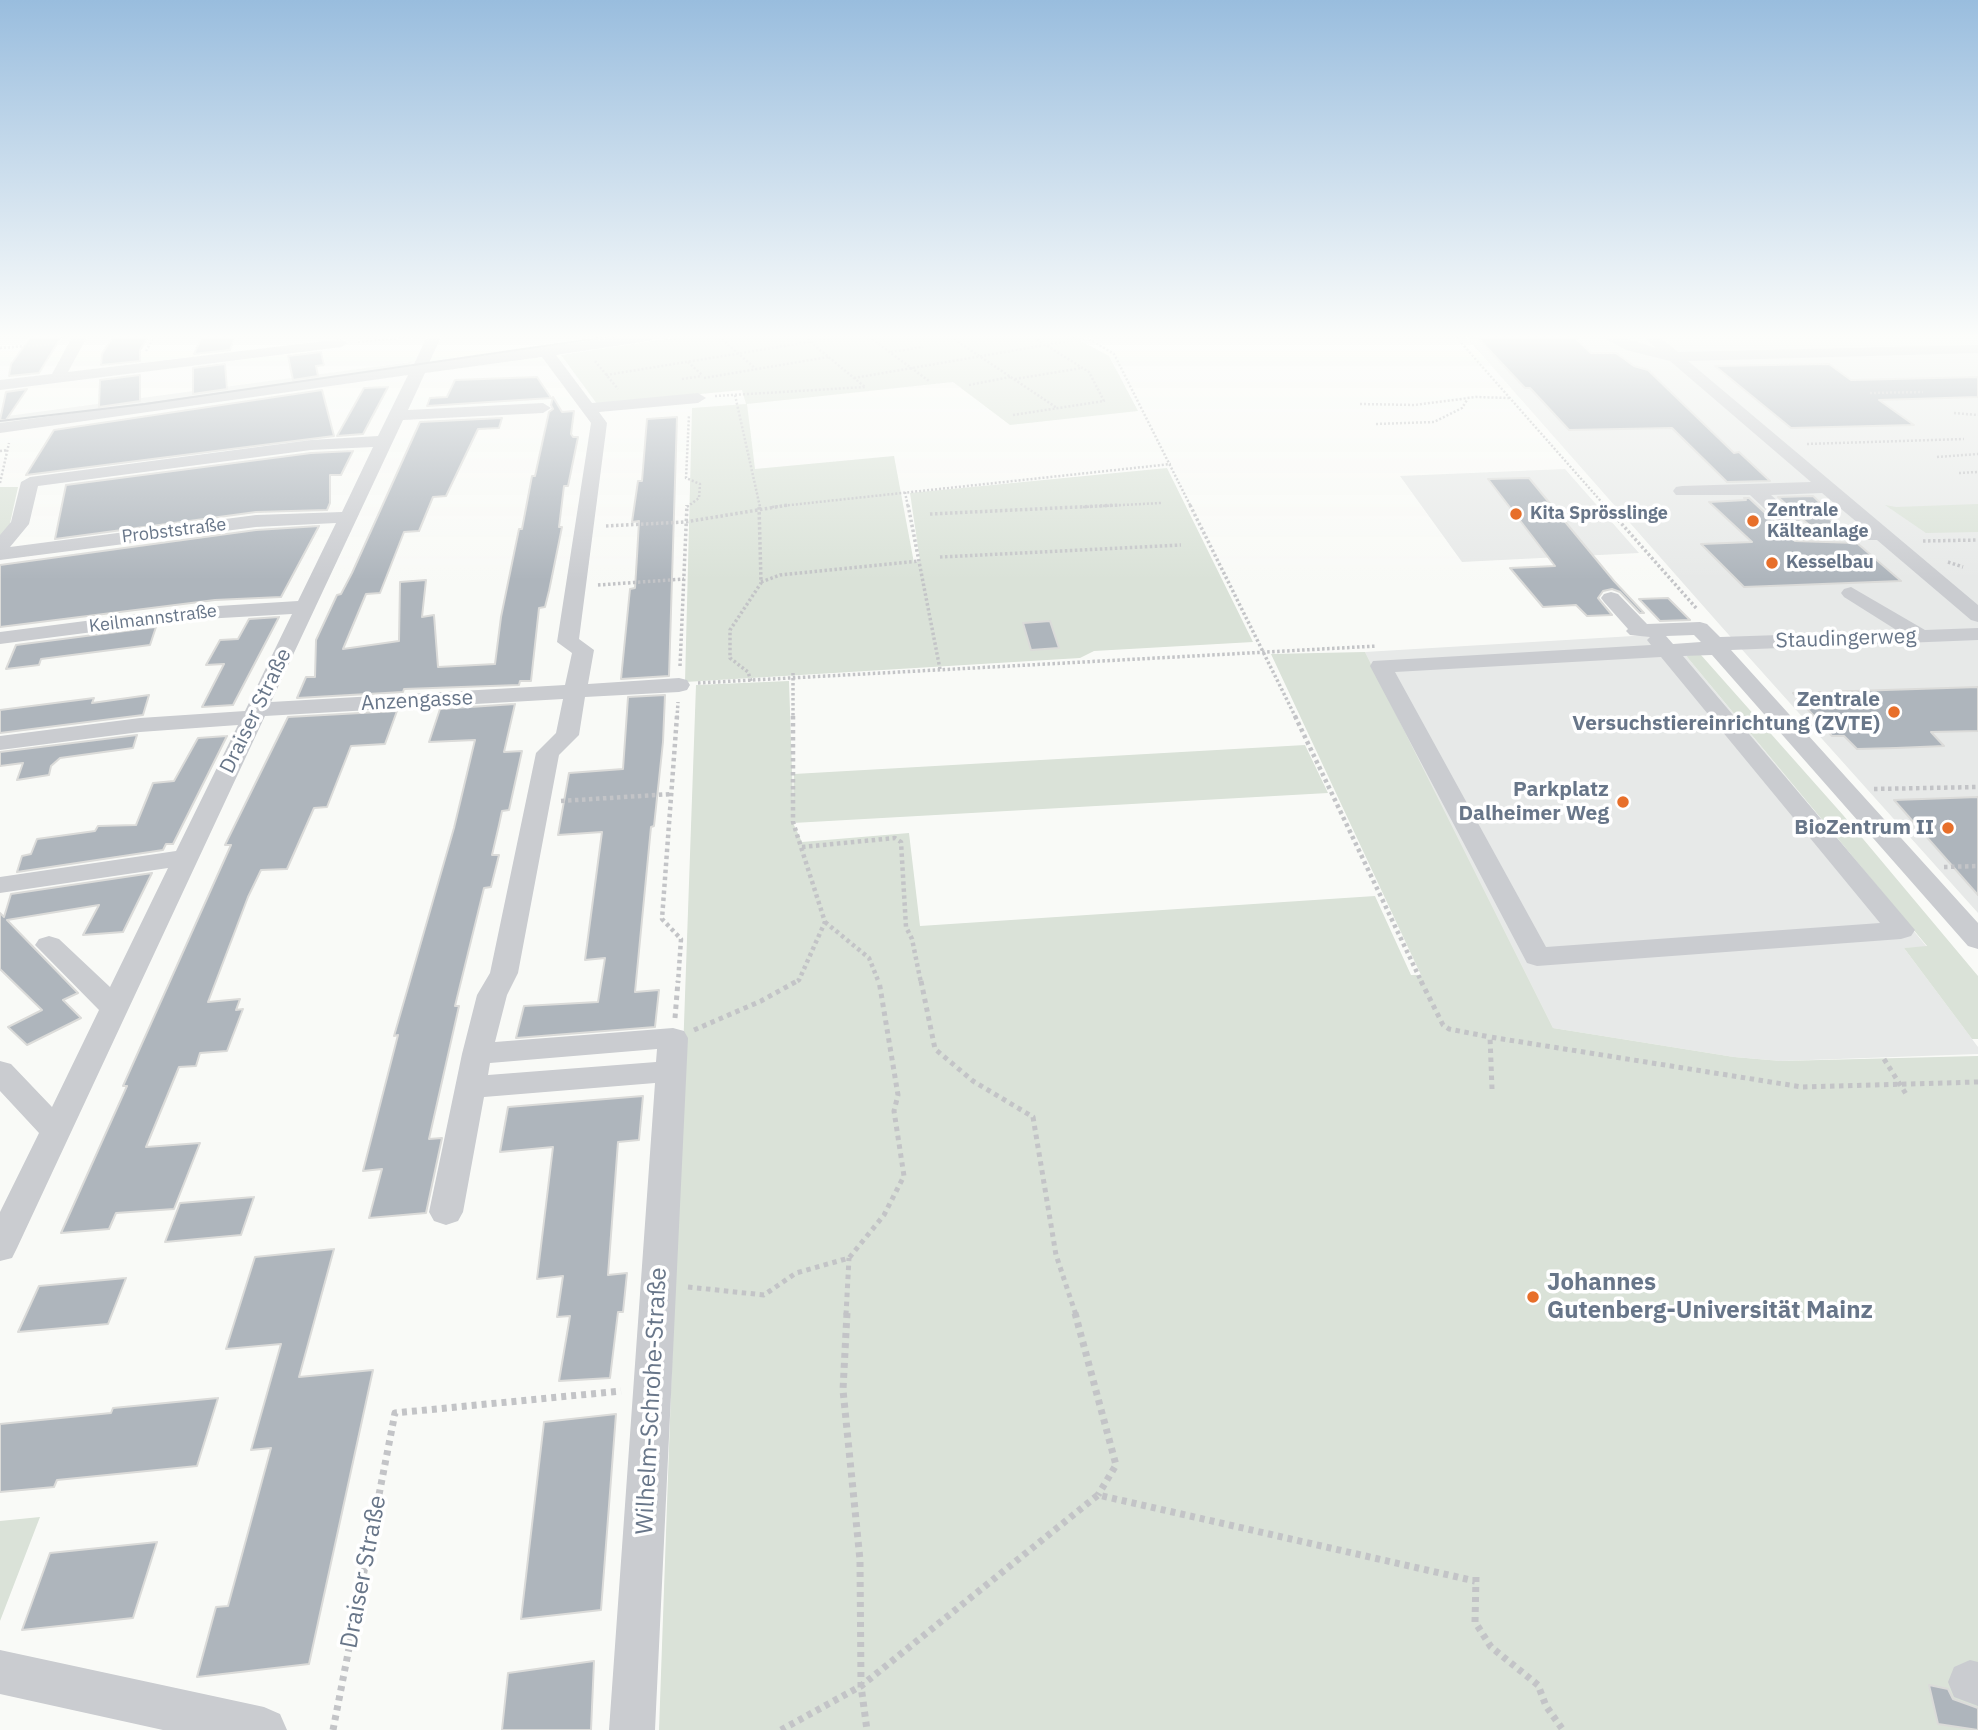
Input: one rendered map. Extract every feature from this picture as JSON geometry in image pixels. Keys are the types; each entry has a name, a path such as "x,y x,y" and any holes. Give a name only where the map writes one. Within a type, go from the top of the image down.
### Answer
{"street":[{"path":"7,427 74,418"},
{"name":"Draiser Straße","path":"0,1248 396,418"},
{"path":"446,1212 492,995 504,973 548,753 567,735 577,692 583,650 568,642 599,423 595,418"},
{"path":"1744,418 1978,615"},
{"path":"0,547 20,524 30,482 311,444 384,441"},
{"path":"1682,491 1826,487"},
{"path":"1755,491 1803,534 1886,538"},
{"name":"Probststraße","path":"0,554 256,521 348,517"},
{"path":"1851,593 1920,636"},
{"path":"1608,599 1667,650 1901,930 1537,957 1381,666 1667,650 1710,640"},
{"path":"1608,599 1623,599 1639,607"},
{"name":"Keilmannstraße","path":"0,638 186,614 306,607"},
{"path":"1643,631 1710,640 1978,940"},
{"name":"Staudingerweg","path":"1710,640 1750,642 1978,634"},
{"path":"577,692 679,685"},
{"name":"Anzengasse","path":"0,743 255,713 577,692"},
{"path":"0,885 186,858"},
{"path":"49,945 114,1008"},
{"path":"474,1071 672,1055"},
{"name":"Wilhelm-Schrohe-Straße","path":"632,1730 672,1055"},
{"path":"0,1072 56,1131"},
{"path":"0,1672 264,1730"}],"path":[{"path":"672,1055 681,939 662,919 679,685 685,522 687,505 699,498 700,484 686,478 689,418"},
{"path":"740,418 760,508 761,582 730,630 730,658 748,672 751,681"},
{"path":"1147,418 1265,652 1377,892 1443,1024 1449,1029 1802,1087 1978,1082"},
{"path":"1376,425 1434,422 1443,418"},
{"path":"1527,418 1708,622 1710,640"},
{"path":"0,483 7,450 7,427"},
{"path":"1777,445 1964,439"},
{"path":"0,451 7,450"},
{"path":"1937,457 1978,454"},
{"path":"583,527 685,522 746,514 760,508 1171,464"},
{"path":"1959,473 1978,472"},
{"path":"905,492 940,669"},
{"path":"930,514 1160,503"},
{"path":"1886,538 1978,540"},
{"path":"940,557 1181,545"},
{"path":"761,582 780,575 919,561"},
{"path":"577,586 684,579"},
{"path":"679,685 751,681 793,675 1389,645"},
{"path":"659,1291 691,1287 764,1295 796,1273 849,1258 884,1216 904,1176 894,1111 898,1095 879,980 869,958 825,922 793,822 793,675"},
{"path":"1844,790 1978,787"},
{"path":"538,803 672,794"},
{"path":"781,1730 861,1686 1098,1495 1116,1465 1080,1327 1056,1255 1033,1117 973,1081 935,1049 912,939 906,928 901,842 895,838 802,847"},
{"path":"672,1055 761,1000 799,981 825,922"},
{"path":"1490,1037 1492,1089"},
{"path":"1885,1059 1906,1094"},
{"path":"849,1258 843,1390 860,1560 861,1686 867,1730"},
{"name":"Draiser Straße","path":"332,1730 395,1413 653,1388"},
{"path":"1098,1495 1475,1579 1475,1622 1491,1647 1538,1685 1546,1706 1563,1730"}],"shaded area":[{"path":"0,418 39,418 0,423"},
{"path":"692,418 749,418 755,469 894,456 914,563 920,561 910,493 1167,468 1253,642 1094,651 1080,658 685,682"},
{"path":"1000,418 1076,418 1010,425"},
{"path":"1537,418 1978,418 1978,913"},
{"name":"Kita Sprösslinge","path":"1565,469 1639,553 1462,562 1400,476"},
{"path":"0,487 18,487 9,528 0,539"},
{"path":"1978,504 1978,532 1926,533 1885,505 1896,507"},
{"name":"Parkplatz Dalheimer Weg","path":"1650,635 1688,653 1687,657 1927,947 1904,948 1978,1047 1978,1054 1781,1061 1734,1057 1553,1028 1365,652"},
{"path":"1365,652 1553,1028 1734,1057 1781,1061 1978,1056 1978,1730 659,1730 696,685 789,681 793,802 794,774 1305,745 1328,793 793,823 802,842 909,833 920,926 1375,896 1411,975 1421,975 1271,654"},
{"path":"1688,653 1701,655 1843,815 1978,976 1978,1039 1972,1039 1904,948 1927,946 1687,657"},
{"path":"40,1517 0,1621 0,1521"}],"building":[{"path":"136,418 329,418 334,436 26,475 54,430"},
{"path":"347,418 372,418 363,434 337,436"},
{"path":"502,418 499,428 478,429 446,496 433,497 419,531 404,532 380,593 366,594 343,649 399,641 400,582 426,580 422,617 434,615 438,667 495,664 501,617 519,529 522,529 532,476 535,476 548,418 573,418 571,434 578,437 568,486 564,486 559,527 562,527 549,591 545,607 539,608 531,681 520,681 519,685 404,689 403,692 297,698 306,677 315,677 316,640 337,595 341,594 352,573 420,422"},
{"path":"677,418 669,676 621,679 630,589 635,588 639,521 632,522 638,481 642,481 647,419"},
{"path":"1558,418 1697,418 1734,453 1739,452 1770,481 1727,482 1672,428 1569,430"},
{"path":"1778,418 1904,418 1914,425 1791,428"},
{"path":"353,451 341,475 330,475 330,503 327,510 256,512 55,539 66,485 311,453"},
{"path":"1529,478 1644,613 1640,613 1620,592 1612,589 1603,591 1598,598 1612,615 1587,616 1576,605 1543,607 1510,568 1555,566 1488,479"},
{"path":"1813,496 1834,516 1826,516 1837,525 1809,525 1778,497"},
{"path":"1744,498 1749,498 1795,541 1857,543 1901,581 1744,587 1701,544 1752,542 1709,502 1746,500"},
{"path":"319,526 281,597 215,600 0,627 0,565 256,530"},
{"path":"1668,598 1690,620 1660,621 1639,599"},
{"path":"279,617 233,705 202,707 224,664 206,665 220,640 238,639 249,619"},
{"path":"1050,621 1059,648 1031,650 1023,623"},
{"path":"156,627 150,645 41,659 39,665 6,669 16,645"},
{"name":"Zentrale Versuchstiereinrichtung (ZVTE)","path":"1978,687 1978,731 1931,732 1944,746 1896,748 1857,749 1844,736 1832,736 1793,693"},
{"path":"149,695 143,715 0,733 0,710 94,698 92,703"},
{"path":"665,695 663,742 654,826 651,827 635,992 659,990 655,1027 516,1038 524,1006 598,1002 605,958 585,960 602,832 558,835 569,773 623,769 628,697"},
{"path":"515,704 504,752 522,751 509,810 502,811 492,855 499,855 491,887 484,888 455,1006 459,1006 429,1139 442,1138 426,1213 369,1218 382,1169 363,1171 398,1035 394,1036 454,828 475,740 429,742 440,709"},
{"path":"397,711 385,744 351,746 327,807 314,808 287,869 261,870 248,897 208,1002 240,999 236,1010 243,1009 227,1051 200,1053 196,1066 179,1067 146,1147 200,1143 174,1209 116,1213 109,1229 61,1233 127,1086 123,1086 231,845 225,845 288,717"},
{"path":"137,735 133,748 60,758 51,766 49,775 17,780 23,763 0,766 0,752"},
{"path":"227,736 173,844 166,844 163,850 17,872 22,856 31,854 37,839 95,831 98,826 136,825 153,783 174,781 198,738"},
{"name":"BioZentrum II","path":"1978,797 1978,895 1894,800"},
{"path":"152,873 123,932 83,935 99,905 7,920 78,993 63,1000 81,1018 27,1045 8,1027 42,1010 0,969 0,913 4,917 11,894"},
{"path":"643,1096 639,1140 618,1142 608,1275 627,1273 623,1312 618,1312 610,1378 559,1381 570,1316 557,1317 563,1276 537,1279 553,1147 500,1152 508,1107"},
{"path":"254,1197 241,1235 165,1242 180,1203"},
{"path":"334,1249 299,1377 373,1370 309,1664 197,1677 216,1607 228,1606 271,1448 251,1450 281,1344 226,1349 255,1257"},
{"path":"126,1278 108,1324 18,1332 39,1286"},
{"path":"218,1398 197,1466 57,1480 54,1487 0,1492 0,1424 111,1413 113,1408"},
{"path":"616,1414 601,1610 521,1619 544,1422"},
{"path":"157,1542 133,1618 22,1630 50,1553"},
{"path":"594,1661 591,1730 502,1730 508,1673"},
{"path":"1929,1685 1948,1689 1953,1699 1978,1708 1978,1730 1938,1724"}],"tram line":[{"path":"0,421 28,418"}],"place":[{"name":"Kita Sprösslinge","path":"1516,514"},
{"name":"Zentrale Kälteanlage","path":"1753,521"},
{"name":"Kesselbau","path":"1772,563"},
{"name":"Zentrale Versuchstiereinrichtung (ZVTE)","path":"1894,712"},
{"name":"Parkplatz Dalheimer Weg","path":"1623,802"},
{"name":"BioZentrum II","path":"1948,828"},
{"name":"Johannes Gutenberg-Universität Mainz","path":"1533,1297"}]}
